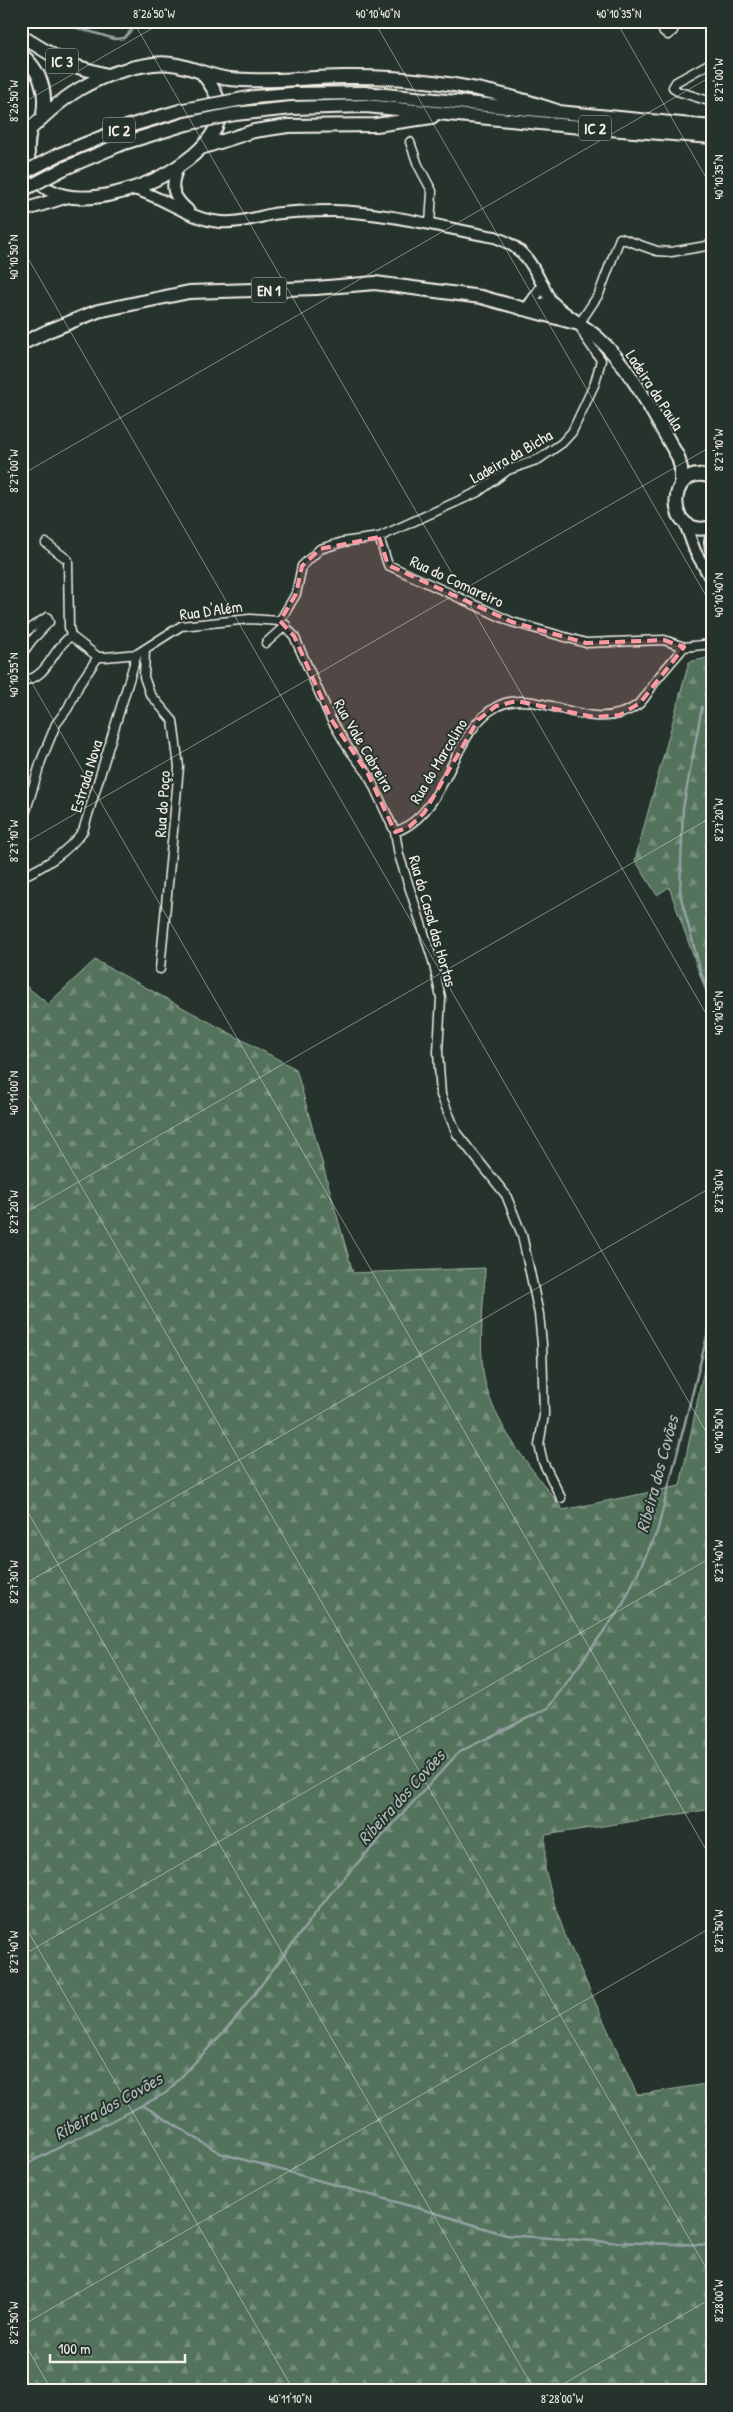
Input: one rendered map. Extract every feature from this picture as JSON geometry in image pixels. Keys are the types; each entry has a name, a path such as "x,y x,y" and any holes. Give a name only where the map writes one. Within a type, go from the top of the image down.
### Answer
{"main road":[{"name":"IC 3","path":"21,36 67,64 106,75"},
{"name":"IC 3","path":"21,54 35,69 45,89 44,114"},
{"path":"65,197 48,190 35,174 27,152 25,134 44,114 75,91 106,75 153,64 170,63 183,65 202,73 229,79 346,77 418,79 521,100 557,111"},
{"path":"21,211 65,197 98,197 133,189 178,166 201,148 218,122 220,109 210,83 202,73"},
{"name":"IC 2","path":"21,174 94,139 182,110 254,97 291,94 364,93 712,127"},
{"name":"IC 2","path":"21,191 63,169 124,143 186,124 235,114 292,108 366,106 570,126 712,137"},
{"path":"201,148 254,131 288,126 376,125 413,119 479,116"},
{"name":"EN 1","path":"21,344 48,331 98,312 189,292 316,288 374,283 481,297 580,324"},
{"name":"EN 1","path":"526,308 552,303 563,314 580,324"},
{"name":"Ladeira da Paula","path":"580,324 598,338 620,362 678,457"},
{"name":"EN 1","path":"678,457 707,475"},
{"name":"EN 1","path":"678,457 681,468 680,486"},
{"path":"707,475 690,478 680,486 675,500 676,508 684,521 698,528 712,527"}],"street":[{"path":"660,21 663,31 668,35 673,31 670,21"},
{"path":"712,62 676,82 673,87 677,91 712,102"},
{"path":"21,85 21,93"},
{"path":"410,142 418,165 432,191 430,225"},
{"path":"178,166 173,179 174,196 195,216"},
{"path":"133,189 151,193 177,209 214,221 234,222 274,214 336,211 363,213 495,238 510,243 524,253 535,268 552,303 550,308 542,315"},
{"path":"580,324 599,294 620,238 657,251 671,252 712,245"},
{"path":"526,308 543,285"},
{"name":"Ladeira da Bicha","path":"379,537 478,492 508,470 539,459 562,443 572,432 595,383 600,367 601,360 585,337 580,324"},
{"path":"684,521 695,551 712,581"},
{"path":"712,533 710,542 712,555"},
{"path":"266,643 283,623 296,594 302,566 320,549 343,542 379,537"},
{"name":"Rua do Comareiro","path":"379,537 388,565 512,622 586,643 664,640 684,647"},
{"path":"21,827 41,761 56,724 68,708 79,684 98,657 71,636 69,627 68,560 46,542"},
{"path":"21,635 47,617 49,622 21,655"},
{"name":"Rua D'Além","path":"98,657 137,654 162,636 181,626 250,619 283,623"},
{"name":"Rua Vale Cabreira","path":"283,623 304,658 331,720 348,748 368,774 395,832"},
{"path":"21,681 42,673 59,648 71,636"},
{"path":"684,647 712,644"},
{"name":"Rua do Marcolino","path":"395,832 409,827 424,813 444,782 478,720 496,706 517,701 594,717 620,715 640,703 684,647"},
{"name":"Rua do Poço","path":"145,649 144,677 150,694 172,721 179,767 160,969"},
{"name":"Estrada Nova","path":"21,877 43,867 71,847 83,832 137,654"},
{"name":"Rua do Casal das Hortas","path":"395,832 399,855 433,961 441,998 438,1052 441,1095 457,1134 506,1195 522,1235 539,1314 542,1344 544,1415 539,1445 543,1462 561,1498"}],"highlighted area":[{"path":"379,537 388,565 512,622 586,643 664,640 684,647 640,703 620,715 594,717 517,701 496,706 478,720 424,813 409,827 395,832 368,774 331,719 294,636 280,621 296,594 302,566 320,549"}],"green space":[{"path":"712,657 712,1009 669,887 657,895 635,860 689,662"},
{"path":"95,960 296,1069 353,1273 485,1268 481,1346 487,1390 503,1427 514,1445 563,1510 680,1486 712,1330 712,1809 545,1835 545,1869 565,1935 637,2095 712,2083 712,2391 21,2391 21,982 48,1004"}],"waterway":[{"path":"54,21 115,39 124,38 135,26"},
{"name":"Ribeira dos Covões","path":"702,707 683,808 680,894 701,973 712,1001"},
{"name":"Ribeira dos Covões","path":"21,2167 166,2093 233,2022 333,1890 459,1752 548,1708 622,1606 657,1532 712,1317"},
{"path":"144,2106 220,2153 439,2214 506,2235 610,2242 712,2245"}]}
